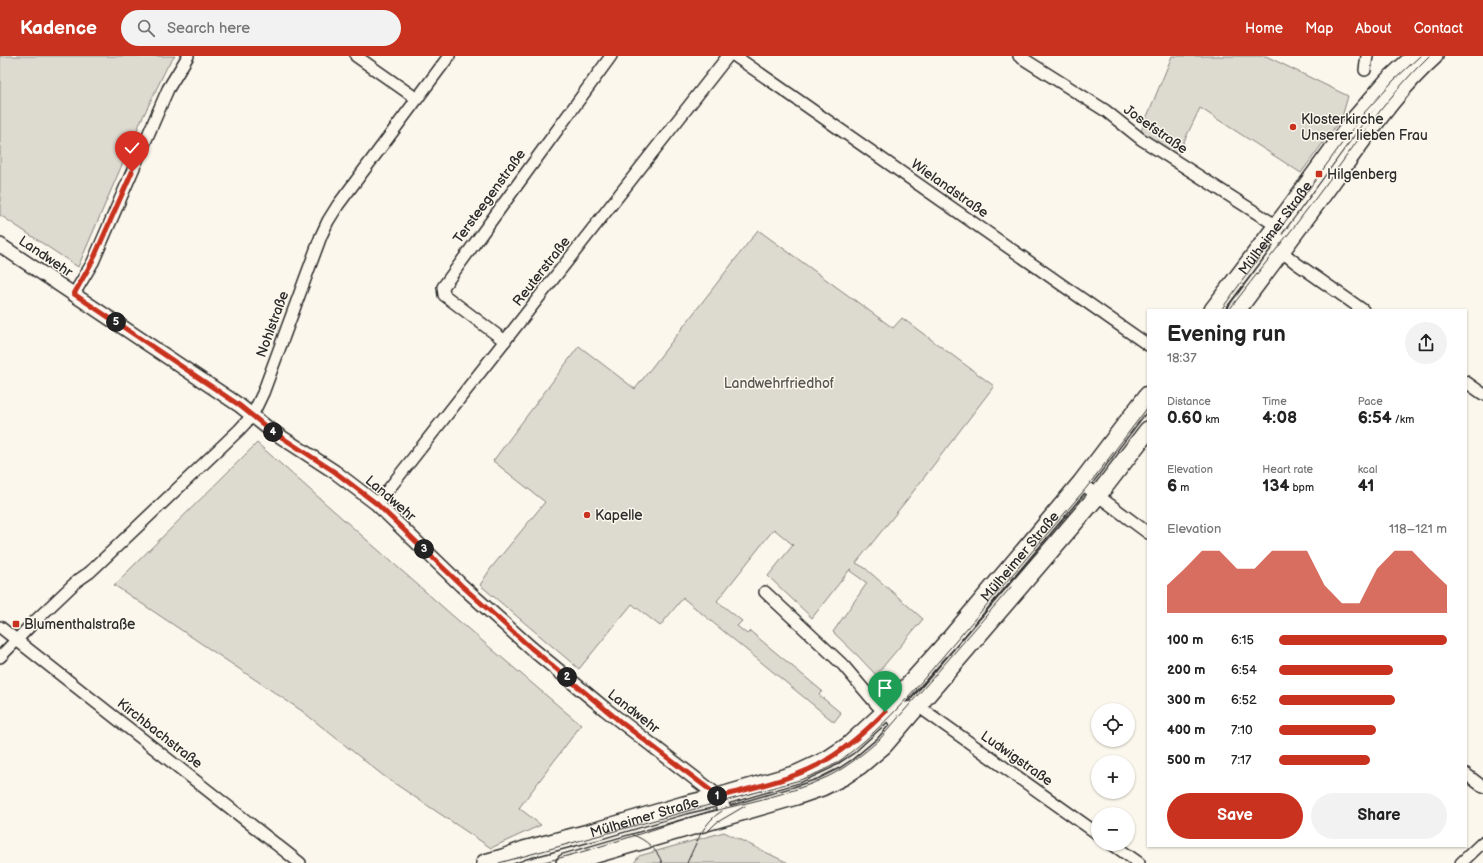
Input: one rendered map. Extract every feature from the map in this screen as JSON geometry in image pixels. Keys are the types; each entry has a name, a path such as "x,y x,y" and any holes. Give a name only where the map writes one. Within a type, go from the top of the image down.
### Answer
{"main road":[{"name":"Mülheimer Straße","path":"1214,309 1360,113 1388,81 1415,56"},
{"name":"Mülheimer Straße","path":"1238,309 1373,124 1398,93 1434,56"},
{"name":"Mülheimer Straße","path":"485,863 524,850 797,774 827,760 848,746 885,712 950,639 1081,483 1147,396"},
{"name":"Mülheimer Straße","path":"565,863 796,796 833,782 859,766 884,745 918,706 1098,495 1147,431"}],"street":[{"path":"74,294 92,262 168,89 188,56"},
{"path":"356,56 417,99"},
{"name":"Nohlstraße","path":"18,640 33,623 71,586 88,573 234,435 252,416 263,393 321,236 328,221 338,205 449,56"},
{"name":"Tersteegenstraße","path":"505,341 444,295 443,287 611,56"},
{"name":"Reuterstraße","path":"377,504 728,56"},
{"name":"Wielandstraße","path":"735,56 1147,344"},
{"name":"Josefstraße","path":"1019,56 1106,111 1141,139 1276,226"},
{"path":"1365,70 1367,56"},
{"path":"1276,226 1276,234 1281,251 1362,309"},
{"name":"Landwehr","path":"0,245 239,405 269,429 335,472 377,504 461,585 531,648 605,709 718,797 727,815"},
{"path":"1467,383 1483,394"},
{"path":"1081,483 1147,532"},
{"path":"765,592 843,665 885,712 900,726"},
{"name":"Kirchbachstraße","path":"0,627 300,863"},
{"path":"0,657 18,640"},
{"path":"885,712 918,706"},
{"name":"Ludwigstraße","path":"918,706 1091,829"},
{"path":"1467,775 1483,787"},
{"path":"1461,863 1483,842"},
{"path":"1122,851 1139,863"}],"green space":[{"path":"0,56 175,56 167,67 140,123 78,267 0,215"},
{"name":"Klosterkirche Unserer lieben Frau","path":"1172,56 1266,56 1348,96 1342,117 1301,173 1200,108 1177,156 1141,131"},
{"name":"Landwehrfriedhof","path":"758,230 893,328 902,318 994,386 906,501 856,563 865,568 923,619 876,675 833,632 867,583 850,571 851,568 812,618 768,576 793,545 774,529 717,601 742,621 737,626 747,634 750,631 822,691 819,695 841,713 834,722 683,598 660,626 632,604 579,669 480,585 491,568 545,502 493,461 579,346 635,389"},
{"path":"257,443 453,616 581,725 519,808 541,825 491,848 385,777 302,711 114,585"},
{"path":"724,832 788,863 634,863 639,856"}],"tram line":[{"path":"1222,309 1364,113 1394,80 1420,56"},
{"path":"1230,309 1383,107 1429,56"},
{"path":"499,863 800,780 836,764 874,732 916,688 1087,487 1147,408"},
{"path":"540,863 596,848 705,813 794,790 827,777 848,765 879,740 1011,587"},
{"path":"707,832 716,823 745,806"},
{"path":"687,863 705,827 722,811"},
{"path":"633,835 642,839 654,849 662,863"}],"place":[{"name":"Klosterkirche Unserer lieben Frau","path":"1293,127"},
{"name":"Hilgenberg","path":"1319,174"},
{"name":"Kapelle","path":"587,515"},
{"name":"Blumenthalstraße","path":"16,624"}],"route":[{"path":"132,172 92,262 74,294 239,405 269,429 335,472 377,504 481,604 531,648 622,723 718,797 797,774 827,760 848,746 885,712"}]}
